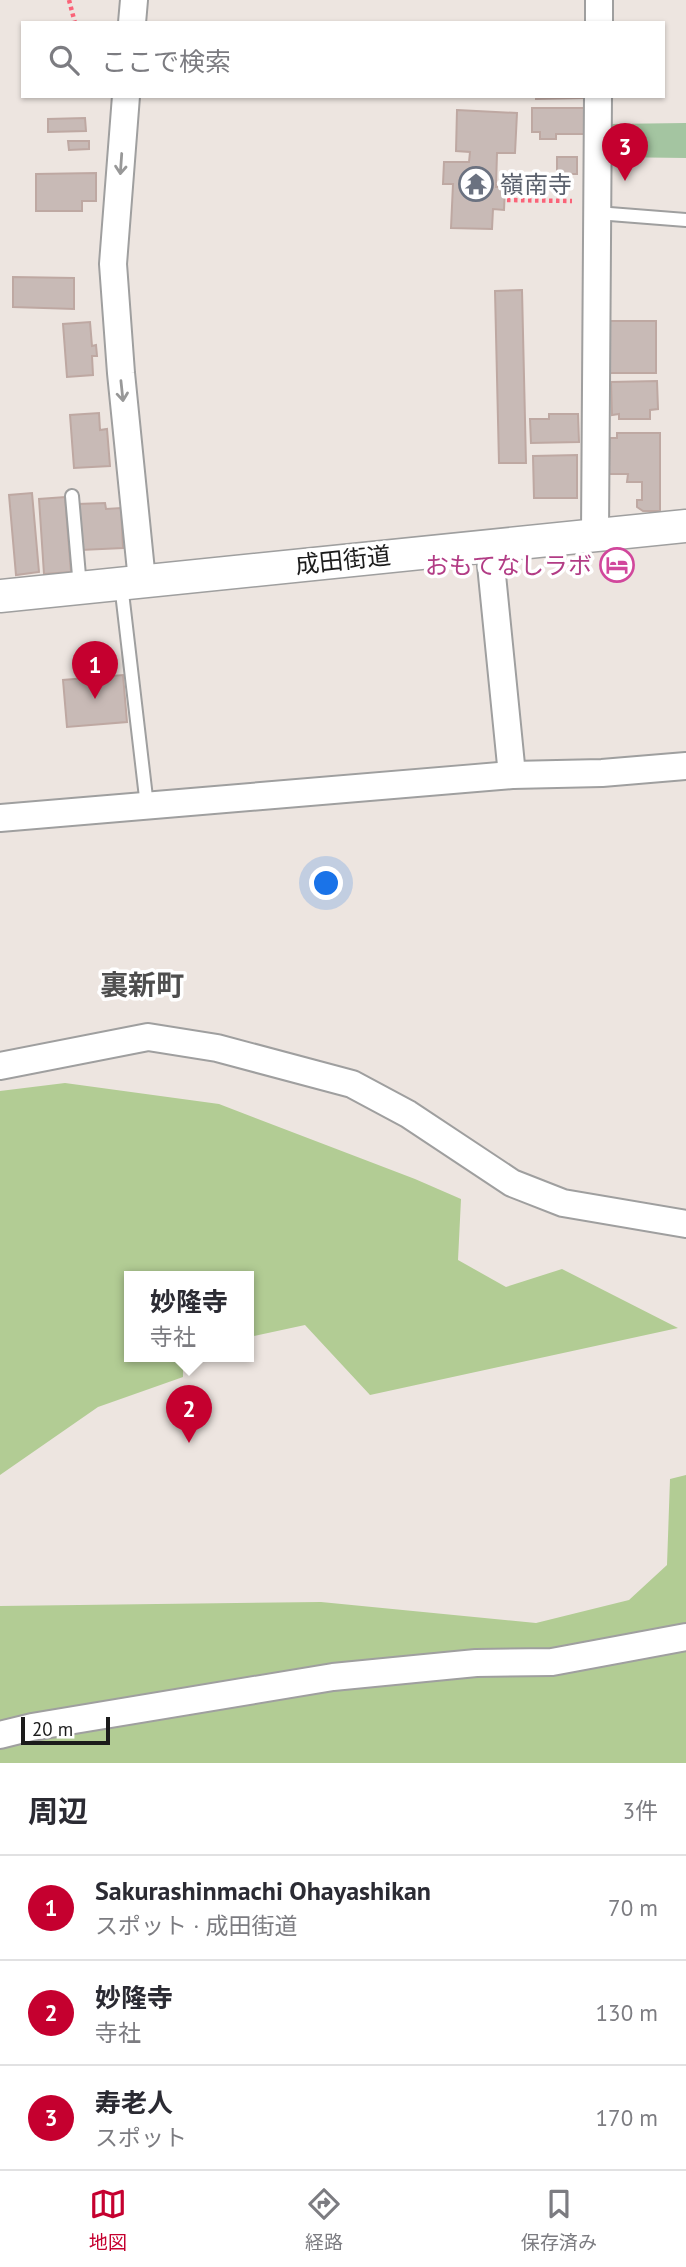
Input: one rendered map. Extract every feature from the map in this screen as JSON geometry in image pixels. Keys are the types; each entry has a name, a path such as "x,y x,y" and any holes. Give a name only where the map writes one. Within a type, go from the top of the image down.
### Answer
{"street":[{"path":"132,21 134,0"},
{"path":"599,0 599,21"},
{"path":"127,98 113,264 131,582"},
{"path":"595,534 598,98"},
{"name":"成田街道","path":"0,596 686,526"},
{"path":"489,545 512,775"},
{"path":"0,818 512,775 602,773 686,766"},
{"path":"0,1066 148,1037 217,1048 352,1084 408,1114 512,1184 563,1203 686,1224"},
{"path":"0,1735 32,1727 333,1676 476,1663 552,1662 686,1637"}],"lane":[{"path":"597,207 686,220"},
{"path":"72,496 80,588"},
{"path":"131,582 147,806"}],"path":[{"path":"69,0 74,21"},
{"path":"507,200 597,207"}],"green space":[{"path":"686,123 686,158 609,157 610,124"},
{"path":"65,1083 219,1104 461,1199 458,1260 506,1287 562,1269 678,1328 370,1395 305,1325 254,1336 254,1271 124,1271 124,1362 183,1362 183,1377 98,1407 0,1475 0,1091"},
{"path":"686,1475 686,1763 0,1763 0,1606 321,1602 536,1623 629,1600 667,1565 670,1479"}],"building":[{"path":"532,108 584,108 584,134 556,134 556,139 540,139 540,132 532,132"},
{"path":"457,110 517,113 515,153 497,153 496,187 505,187 504,210 493,209 492,229 451,228 453,184 443,184 444,162 469,162 470,152 456,151"},
{"path":"85,118 86,131 48,132 48,119"},
{"path":"68,141 89,141 89,149 69,150"},
{"path":"557,157 577,157 577,174 557,174"},
{"path":"96,173 96,201 82,201 82,211 36,211 36,174"},
{"path":"13,277 74,278 74,309 13,307"},
{"path":"522,290 526,463 499,463 495,291"},
{"path":"609,321 656,321 656,373 609,373"},
{"path":"90,322 92,346 96,345 97,356 92,356 93,375 67,377 63,324"},
{"path":"657,381 658,409 650,410 650,419 619,419 619,414 612,415 611,382"},
{"path":"99,413 100,430 107,429 110,466 74,468 70,415"},
{"path":"549,414 578,414 579,442 531,443 530,419 549,419"},
{"path":"617,433 660,433 660,511 643,511 637,507 637,500 642,500 642,482 627,482 628,474 609,474 610,438 617,438"},
{"path":"577,455 577,498 534,498 533,456"},
{"path":"32,493 39,572 16,575 9,495"},
{"path":"65,497 71,572 44,574 39,499"},
{"path":"105,503 106,509 121,508 123,548 81,550 78,504"},
{"path":"123,675 127,722 67,727 63,680"}],"place":[{"name":"寿老人","path":"625,181"},
{"name":"嶺南寺","path":"476,184"},
{"name":"おもてなしラボ","path":"617,565"},
{"name":"Sakurashinmachi Ohayashikan","path":"95,699"},
{"name":"妙隆寺","path":"189,1443"}],"district":[{"name":"裏新町","path":"142,984"}]}
